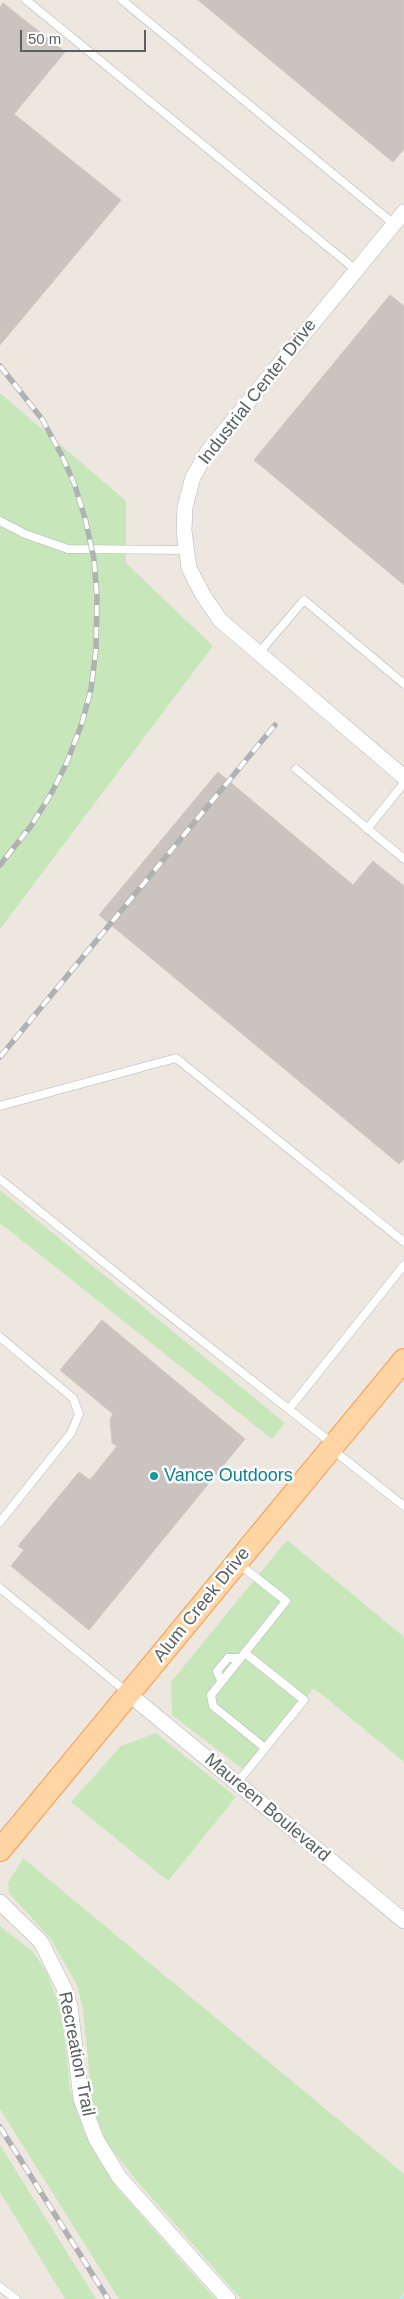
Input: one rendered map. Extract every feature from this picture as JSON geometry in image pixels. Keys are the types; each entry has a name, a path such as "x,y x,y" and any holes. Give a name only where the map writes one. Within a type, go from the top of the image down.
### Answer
{"main road":[{"name":"Alum Creek Drive","path":"0,1850 404,1360"}],"street":[{"name":"Industrial Center Drive","path":"404,212 204,458 193,477 185,507 186,550 189,568 199,588 220,620 404,777"},
{"name":"Maureen Boulevard","path":"129,1694 404,1921"},
{"name":"Recreation Trail","path":"0,1902 42,1942 57,1969 70,2006 81,2099 96,2139 119,2178 228,2299"}],"lane":[{"path":"26,0 356,270"},
{"path":"122,0 394,224"},
{"path":"0,521 25,534 68,549 186,550"},
{"path":"258,654 304,600 404,684"},
{"path":"296,769 404,859"},
{"path":"367,829 404,783"},
{"path":"0,1106 176,1058 404,1242"},
{"path":"0,1179 289,1409 404,1506"},
{"path":"289,1409 404,1265"},
{"path":"0,1337 73,1398 80,1414 71,1433 0,1522"},
{"path":"238,1562 286,1602 211,1695 213,1706 266,1748"},
{"path":"0,1588 129,1694"},
{"path":"237,1783 304,1700 242,1656"},
{"path":"0,2287 16,2299"}],"green space":[{"path":"0,393 126,501 126,563 213,646 0,929"},
{"path":"0,1190 285,1423 272,1439 0,1223"},
{"path":"287,1540 404,1637 404,1762 314,1688 244,1770 172,1715 171,1682"},
{"path":"156,1733 236,1797 168,1881 71,1802 121,1746"},
{"path":"23,1858 404,2174 404,2293 400,2299 241,2299 136,2180 106,2142 93,2113 83,2009 77,1985 50,1938 9,1893 8,1883"},
{"path":"0,1926 33,1952 47,1973 62,2012 70,2089 84,2131 100,2162 118,2189 215,2299 119,2299 0,2109"},
{"path":"0,2145 96,2299 65,2299 0,2192"}],"building":[{"path":"198,0 404,0 404,149 393,162"},
{"path":"3,3 65,52 14,114 121,200 0,345 0,7"},
{"path":"390,295 404,306 404,585 254,460"},
{"path":"218,772 353,885 373,861 404,886 404,1159 399,1164 99,915"},
{"name":"Vance Outdoors","path":"102,1320 245,1439 89,1630 11,1566 24,1550 18,1546 79,1472 90,1480 117,1446 112,1443 110,1419 113,1414 60,1370"}],"railway":[{"path":"0,366 42,419 74,483 85,518 94,559 97,597 96,649 91,689 82,723 67,762 51,794 31,826 0,865"},
{"path":"0,1057 275,725"},
{"path":"0,2127 108,2299"}],"place":[{"name":"Vance Outdoors","path":"154,1476"}]}
